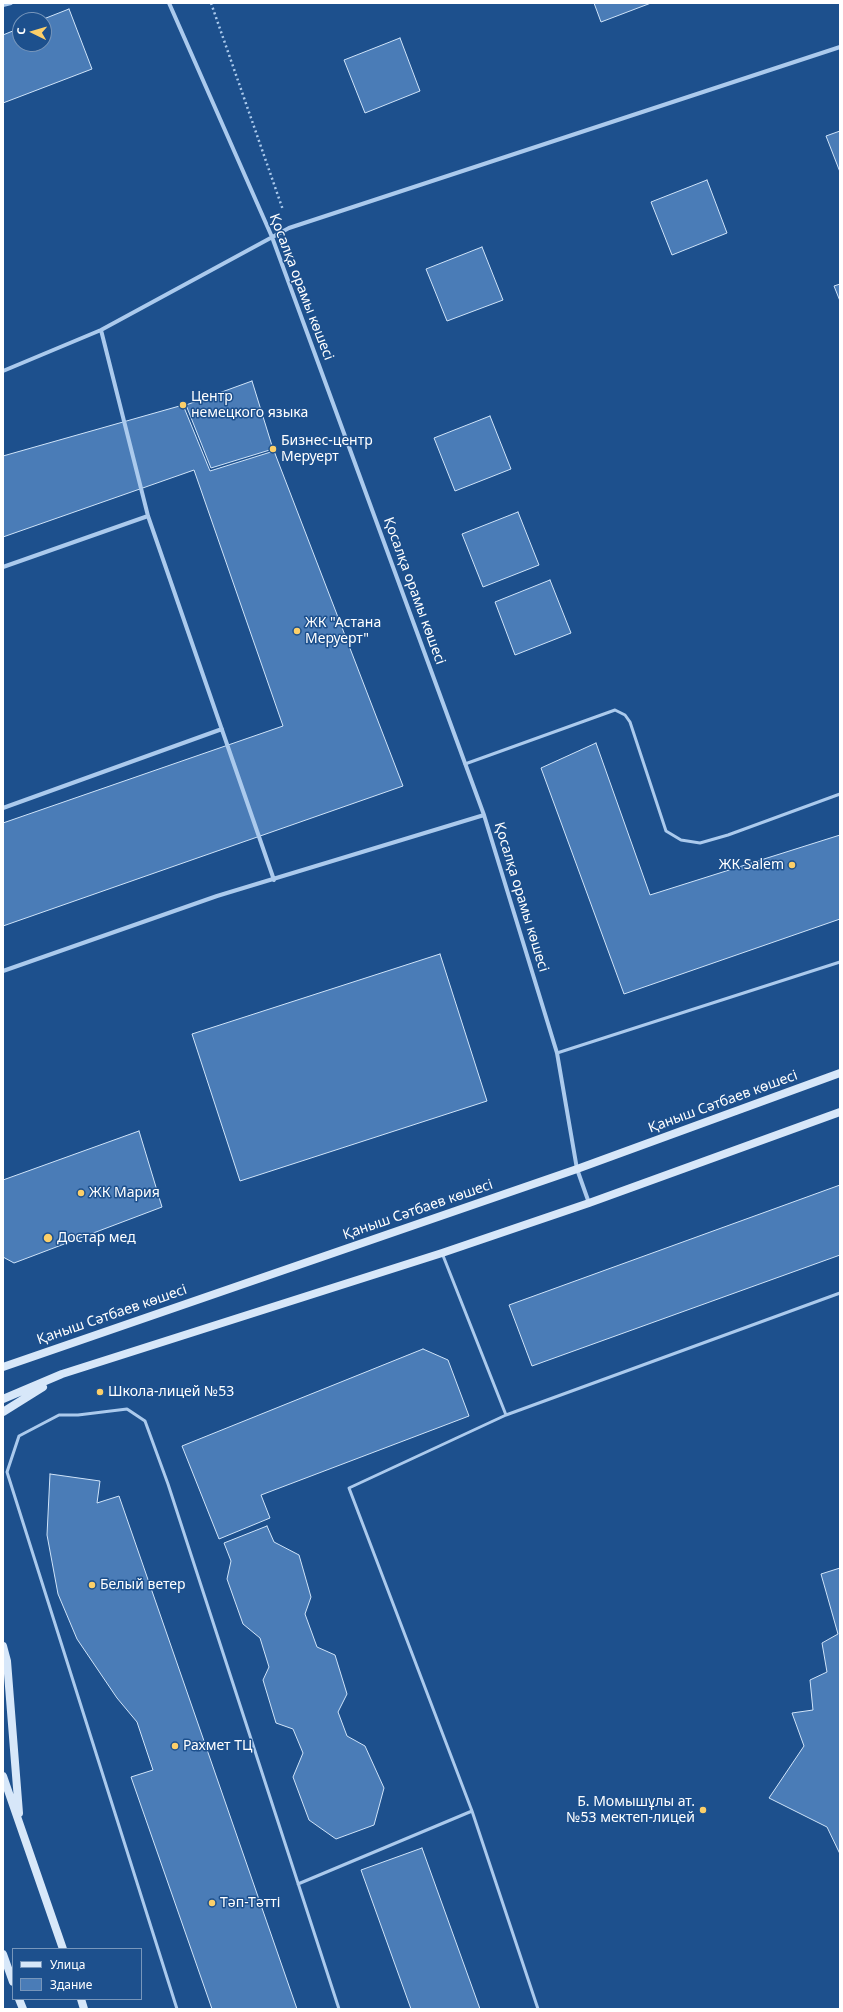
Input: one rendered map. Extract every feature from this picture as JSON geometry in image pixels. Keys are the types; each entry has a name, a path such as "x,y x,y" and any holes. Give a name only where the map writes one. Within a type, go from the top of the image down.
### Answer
{"street":[{"path":"3,5 10,3"},
{"name":"Қосалқа орамы көшесі","path":"169,3 272,237 484,815 557,1053 577,1169 589,1203"},
{"path":"3,371 101,330 289,228 840,47"},
{"path":"101,330 148,516 274,880"},
{"path":"3,567 148,516"},
{"path":"3,808 222,729"},
{"path":"3,971 217,896 274,880 484,815"},
{"name":"Қаныш Сәтбаев көшесі","path":"3,1366 577,1169 840,1073"},
{"path":"3,1400 62,1374 442,1253 589,1203 840,1112"},
{"path":"3,1412 62,1374"},
{"path":"3,1646 7,1661 19,1823"},
{"path":"3,1776 63,1948"},
{"path":"3,1954 12,1979"}],"lane":[{"path":"465,764 615,710 625,715 630,722 666,830 681,840 700,843 728,835 840,794"},
{"path":"557,1053 840,964"},
{"path":"442,1253 506,1415"},
{"path":"538,2009 472,1811 349,1488 506,1415 840,1293"},
{"path":"177,2009 7,1472 19,1436 59,1415 78,1415 127,1409 145,1421 170,1492 339,2009"},
{"path":"298,1884 472,1811"}],"path":[{"path":"211,3 289,228"}],"building":[{"path":"594,3 651,3 601,22"},
{"path":"69,9 92,69 3,103 3,35 12,31 12,52 52,52 52,16"},
{"path":"400,38 420,91 365,113 344,60"},
{"path":"840,131 840,172 826,136"},
{"path":"707,180 727,233 672,255 651,202"},
{"path":"482,247 503,300 447,321 426,269"},
{"path":"840,284 840,301 834,286"},
{"path":"252,381 273,449 211,468 186,405"},
{"name":"ЖК \"Астана Меруерт\"","path":"183,405 210,471 274,451 403,786 3,926 3,823 283,726 194,470 3,537 3,456"},
{"path":"490,416 511,469 455,491 434,438"},
{"path":"518,512 539,565 483,587 462,534"},
{"path":"550,580 571,633 515,655 495,602"},
{"name":"ЖК Salem","path":"596,743 650,895 840,835 840,919 624,994 541,768"},
{"path":"440,954 487,1101 240,1181 192,1034"},
{"name":"ЖК Мария","path":"139,1131 162,1207 14,1263 3,1257 3,1180"},
{"path":"840,1185 840,1255 532,1366 509,1305"},
{"path":"423,1349 448,1360 469,1416 261,1495 270,1518 219,1539 182,1446"},
{"name":"Рахмет ТЦ","path":"50,1474 100,1481 97,1503 119,1496 297,2009 212,2009 131,1777 153,1770 137,1722 117,1698 77,1639 58,1594 47,1535"},
{"path":"267,1526 274,1542 299,1555 311,1597 305,1614 317,1647 335,1655 347,1694 338,1712 347,1736 365,1746 384,1788 374,1825 336,1839 309,1820 293,1777 303,1753 293,1729 276,1723 263,1680 269,1667 260,1638 243,1624 227,1579 231,1561 224,1543"},
{"path":"840,1568 840,1854 827,1827 769,1798 804,1746 792,1713 813,1710 810,1680 827,1672 822,1643 838,1634 821,1574"},
{"path":"422,1848 480,2009 411,2009 361,1870"}],"place":[{"name":"Центр немецкого языка","path":"183,405"},
{"name":"Бизнес-центр Меруерт","path":"273,449"},
{"name":"ЖК \"Астана Меруерт\"","path":"297,631"},
{"name":"ЖК Salem","path":"792,865"},
{"name":"ЖК Мария","path":"81,1193"},
{"name":"Достар мед","path":"48,1238"},
{"name":"Школа-лицей №53","path":"100,1392"},
{"name":"Белый ветер","path":"92,1585"},
{"name":"Рахмет ТЦ","path":"175,1746"},
{"name":"Б. Момышұлы ат. №53 мектеп-лицей","path":"703,1810"},
{"name":"Тәп-Тәтті","path":"212,1903"}]}
